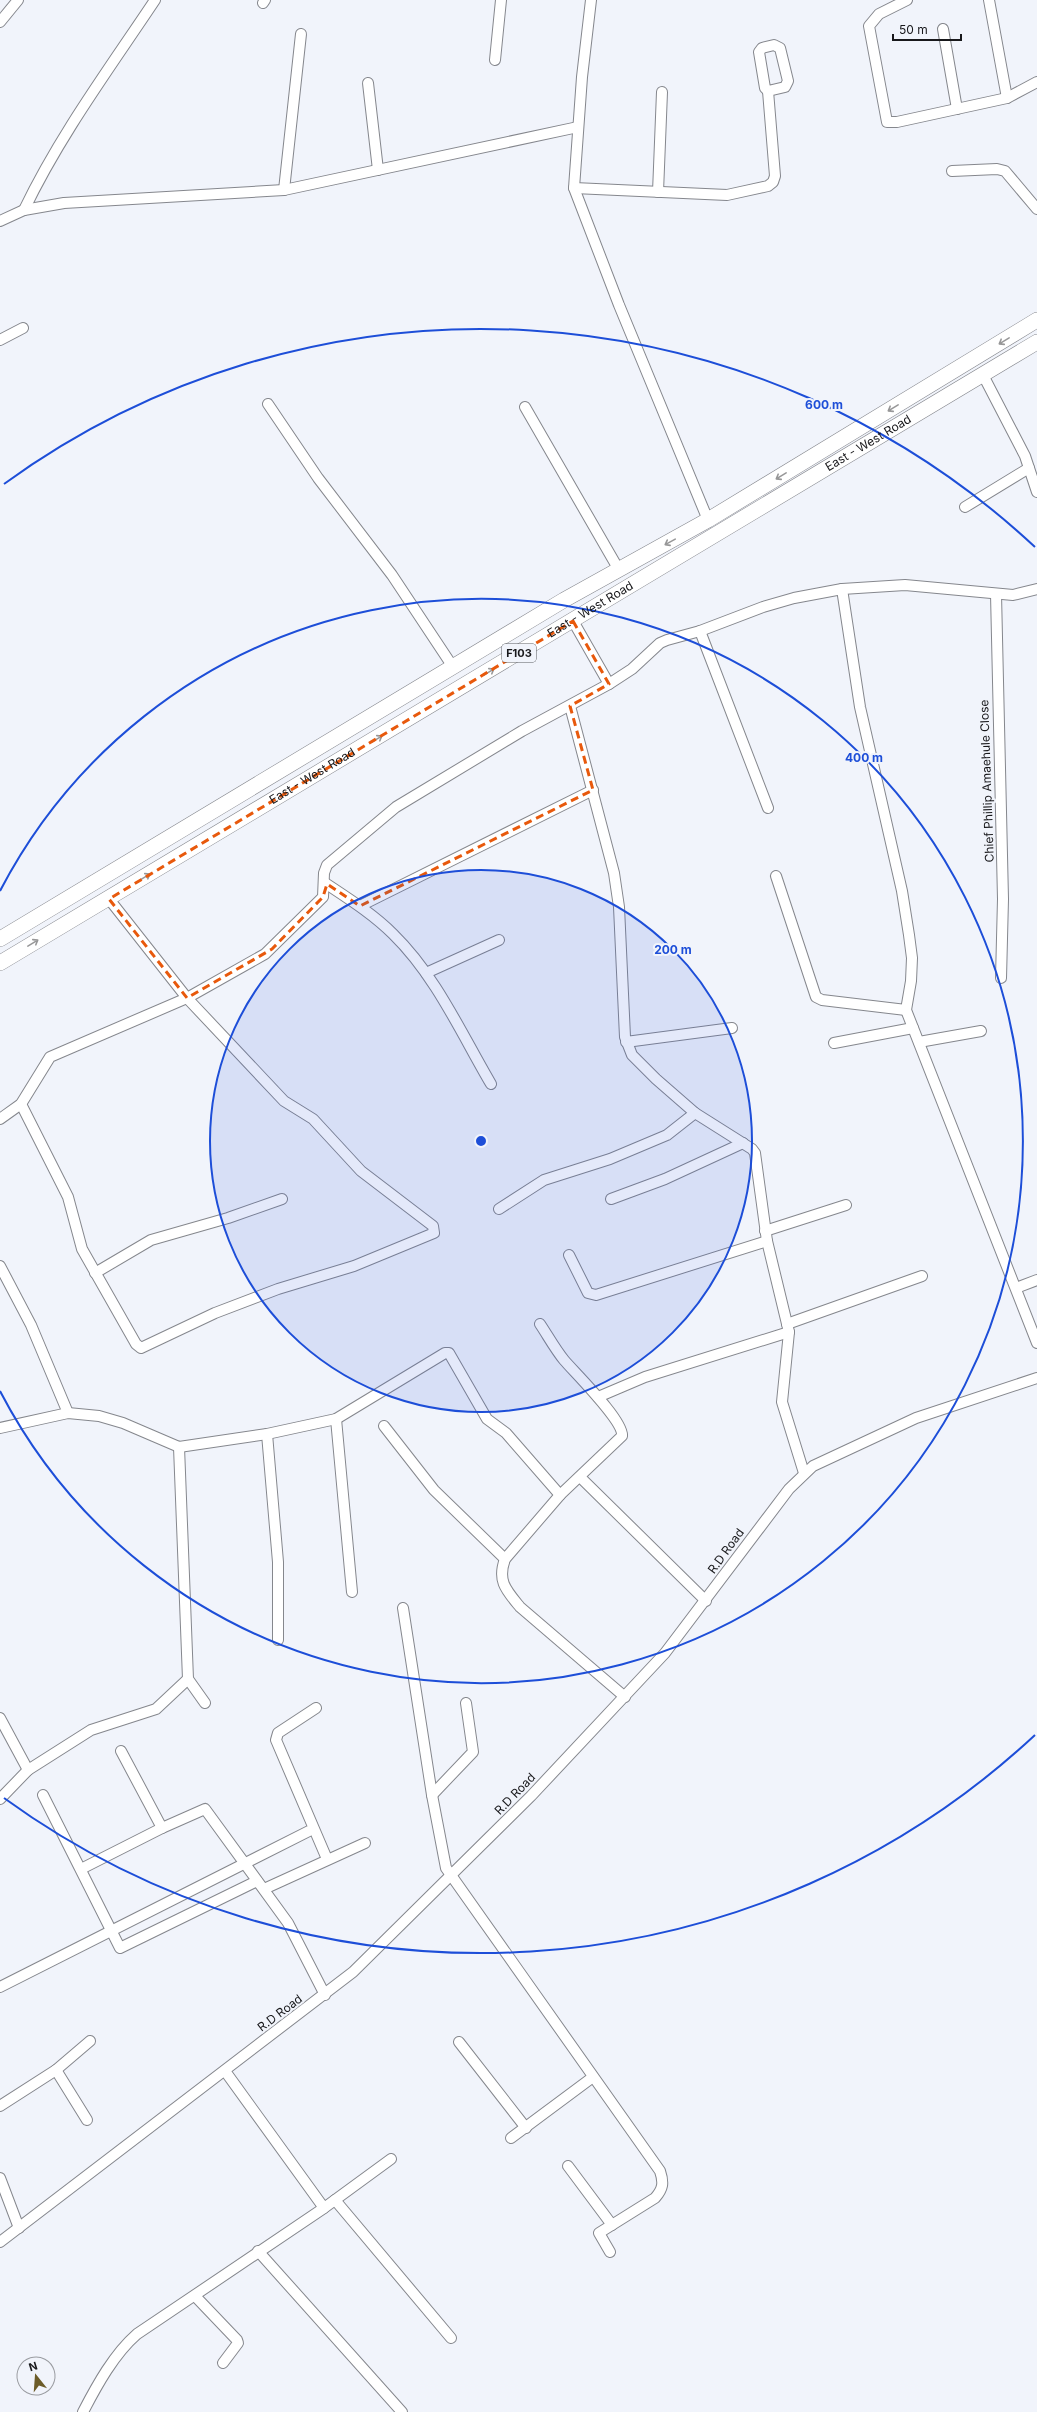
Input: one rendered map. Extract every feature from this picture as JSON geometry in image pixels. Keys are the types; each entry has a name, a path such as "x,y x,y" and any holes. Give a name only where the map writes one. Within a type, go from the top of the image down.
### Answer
{"main road":[{"name":"East - West Road","path":"0,939 453,667 708,520 1037,320"},
{"name":"East - West Road","path":"0,963 258,810 1037,342"},
{"path":"247,792 258,810"}],"street":[{"path":"0,22 18,0"},
{"path":"24,210 53,155 85,102 155,0"},
{"path":"495,60 501,0"},
{"path":"591,0 582,77 574,188 619,305 708,520"},
{"path":"907,0 879,14 869,26 885,120 897,122 1008,98 1037,82"},
{"path":"989,0 1008,98"},
{"path":"944,28 957,109"},
{"path":"284,190 300,34"},
{"path":"368,83 378,170"},
{"path":"574,188 727,195 756,190 773,182 775,176 768,91"},
{"path":"658,192 662,92"},
{"path":"0,221 24,210 64,203 284,190 578,127"},
{"path":"952,171 997,169 1005,171 1037,209"},
{"path":"0,340 22,328"},
{"path":"983,375 1029,468 1037,492"},
{"path":"268,404 318,478 392,575 453,667"},
{"path":"525,407 619,570"},
{"path":"965,507 1029,468"},
{"path":"0,1119 21,1104 50,1058 187,998 272,949 324,897 324,873 327,865 396,807 522,731 609,684 632,669 660,643 700,631 763,607 794,598 842,589 905,585 1013,595 1037,589"},
{"path":"842,589 860,707 902,891 909,935 912,965 906,1010 1037,1343"},
{"name":"Chief Phillip Amaehule Close","path":"996,594 1001,978"},
{"path":"573,621 609,684"},
{"path":"700,631 768,808"},
{"path":"570,706 593,790 610,858 617,894 626,1042 632,1055 695,1113 752,1149 758,1162 765,1231 788,1328 782,1402 784,1413 804,1473"},
{"path":"360,906 593,790"},
{"path":"776,876 816,997 822,1000 906,1010"},
{"path":"325,883 360,906 394,935 426,973 491,1084"},
{"path":"21,1104 68,1197 78,1241 136,1344 141,1348 215,1313 278,1289 354,1266 434,1233 434,1226 361,1170 313,1119 284,1101 187,998 109,899"},
{"path":"426,973 498,940"},
{"path":"626,1042 732,1028"},
{"path":"834,1044 913,1028"},
{"path":"919,1042 981,1031"},
{"path":"499,1209 544,1180 610,1159 667,1135 695,1113"},
{"path":"611,1198 665,1179 743,1143"},
{"path":"95,1273 151,1240 228,1218 282,1199"},
{"path":"765,1231 846,1205"},
{"path":"569,1255 588,1293 596,1295 767,1241"},
{"path":"0,1266 30,1325 68,1413"},
{"path":"598,1397 645,1377 788,1328 922,1276"},
{"path":"1016,1288 1037,1280"},
{"path":"540,1324 563,1360 598,1397 620,1427 622,1436 560,1495 505,1559 500,1571 502,1582 506,1590 520,1607 625,1696"},
{"path":"0,1428 68,1413 99,1416 123,1422 179,1447 267,1434 336,1419 445,1353 449,1353 487,1418 506,1433 560,1495"},
{"name":"R.D Road","path":"0,2242 325,1995 353,1972 451,1877 531,1796 665,1653 706,1601 742,1549 789,1489 804,1473 813,1466 916,1418 1037,1378"},
{"path":"336,1419 352,1592"},
{"path":"384,1426 434,1490 505,1559"},
{"path":"267,1434 278,1562 278,1640"},
{"path":"179,1447 188,1679 205,1703"},
{"path":"580,1477 706,1601"},
{"path":"403,1608 442,1853 451,1877 660,2171 663,2178 661,2191 655,2198 599,2233 610,2252"},
{"path":"0,1799 28,1770 91,1730 156,1709 188,1679"},
{"path":"432,1795 473,1752 466,1703"},
{"path":"316,1708 278,1733 276,1740 327,1859"},
{"path":"0,1718 28,1770"},
{"path":"121,1751 162,1828"},
{"path":"43,1795 118,1946 122,1949 257,1881"},
{"path":"80,1869 162,1828 205,1809 288,1924 325,1995"},
{"path":"0,1987 309,1831"},
{"path":"264,1889 365,1843"},
{"path":"0,2106 56,2070 90,2041"},
{"path":"459,2042 526,2128"},
{"path":"56,2070 87,2120"},
{"path":"224,2071 324,2208"},
{"path":"512,2138 593,2077"},
{"path":"83,2412 103,2376 131,2339 258,2251 324,2208 391,2159"},
{"path":"568,2166 612,2225"},
{"path":"0,2178 20,2228"},
{"path":"335,2200 451,2338"},
{"path":"258,2251 402,2412"},
{"path":"195,2296 238,2343 223,2363"}],"highlighted area":[{"path":"573,621 609,684 570,706 593,790 360,906 327,884 323,897 272,949 187,998 109,899"}]}
